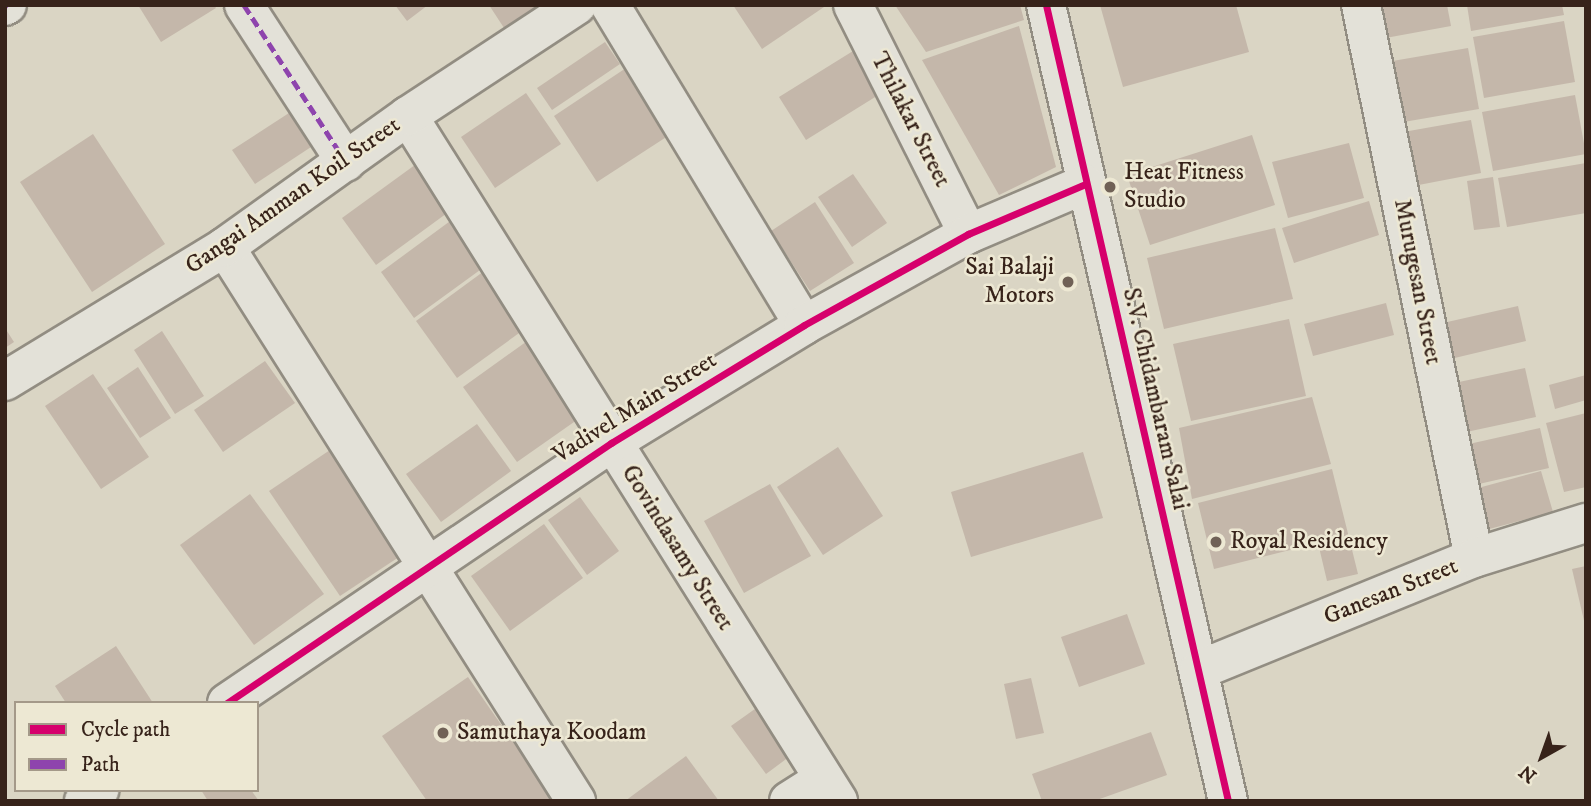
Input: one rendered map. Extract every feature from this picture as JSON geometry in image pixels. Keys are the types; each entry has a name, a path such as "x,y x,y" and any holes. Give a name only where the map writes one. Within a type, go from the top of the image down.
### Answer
{"street":[{"path":"244,5 346,162"},
{"name":"Gangai Amman Koil Street","path":"5,381 225,247 408,116 577,5"},
{"path":"610,5 804,325"},
{"name":"Thilakar Street","path":"853,5 968,234"},
{"name":"S.V. Chidambaram Salai","path":"1046,5 1228,801"},
{"name":"Murugesan Street","path":"1361,5 1474,558"},
{"name":"Govindasamy Street","path":"408,116 831,790"},
{"name":"Vadivel Main Street","path":"230,701 427,565 611,443 804,325 968,234 1085,184"},
{"path":"225,247 576,801"},
{"name":"Ganesan Street","path":"1199,670 1474,558 1586,523"},
{"path":"789,801 831,790"}],"building":[{"path":"138,5 214,5 216,8 161,42"},
{"path":"395,5 428,5 407,21"},
{"path":"489,5 545,5 506,31"},
{"path":"733,5 827,5 762,49"},
{"path":"895,5 1020,5 1024,20 926,52"},
{"path":"1100,5 1236,5 1249,52 1123,87"},
{"path":"1373,5 1447,5 1451,26 1380,39"},
{"path":"1467,5 1562,5 1564,15 1471,31"},
{"path":"1564,21 1575,82 1484,98 1473,37"},
{"path":"1019,26 1056,167 999,195 922,60"},
{"path":"605,42 620,64 552,110 537,88"},
{"path":"1468,48 1479,109 1392,124 1381,63"},
{"path":"853,51 880,94 806,140 779,97"},
{"path":"626,68 671,134 597,182 554,116"},
{"path":"526,93 561,144 495,188 461,137"},
{"path":"1575,95 1586,154 1493,171 1482,112"},
{"path":"289,113 311,147 255,184 232,150"},
{"path":"1471,120 1481,173 1403,188 1392,134"},
{"path":"93,134 165,244 92,292 20,182"},
{"path":"1252,135 1275,205 1150,245 1127,175"},
{"path":"1349,143 1364,198 1288,218 1272,162"},
{"path":"419,162 454,208 376,265 342,218"},
{"path":"1586,163 1586,213 1507,227 1498,178"},
{"path":"853,174 887,223 852,247 818,197"},
{"path":"1493,177 1500,227 1474,230 1467,181"},
{"path":"1369,201 1379,235 1294,263 1282,228"},
{"path":"815,202 854,263 810,291 771,231"},
{"path":"457,216 491,262 414,318 381,272"},
{"path":"1275,228 1293,299 1164,329 1147,258"},
{"path":"491,266 533,323 457,378 416,321"},
{"path":"1386,303 1394,335 1313,356 1304,324"},
{"path":"1518,306 1526,341 1442,361 1434,325"},
{"path":"1289,319 1306,396 1191,421 1173,344"},
{"path":"5,328 14,342 5,348"},
{"path":"162,331 204,396 175,414 134,350"},
{"path":"530,339 584,415 517,462 463,387"},
{"path":"265,361 295,403 223,452 194,410"},
{"path":"138,367 171,418 140,438 107,388"},
{"path":"1525,368 1536,417 1457,434 1445,385"},
{"path":"93,374 149,457 101,489 45,406"},
{"path":"1586,375 1586,400 1555,409 1549,385"},
{"path":"1312,397 1331,464 1192,499 1179,428"},
{"path":"1586,413 1586,487 1564,492 1546,423"},
{"path":"477,424 511,471 441,522 406,474"},
{"path":"1540,428 1549,468 1470,486 1460,446"},
{"path":"838,447 883,516 823,555 777,487"},
{"path":"333,448 405,553 340,596 269,491"},
{"path":"1083,452 1103,518 971,557 951,492"},
{"path":"1332,469 1358,574 1327,581 1318,543 1214,569 1198,503"},
{"path":"1541,471 1553,512 1478,532 1467,491"},
{"path":"770,484 811,556 744,593 704,521"},
{"path":"250,494 324,594 254,645 180,545"},
{"path":"580,497 619,551 587,575 548,520"},
{"path":"544,524 583,578 510,631 471,576"},
{"path":"1586,566 1586,625 1585,625 1572,569"},
{"path":"1127,614 1145,664 1079,687 1061,637"},
{"path":"116,646 152,701 65,701 55,686"},
{"path":"468,677 554,801 427,801 382,736"},
{"path":"1031,678 1044,733 1016,739 1004,684"},
{"path":"766,701 801,748 766,774 731,726"},
{"path":"1151,732 1167,775 1094,801 1042,801 1032,774"},
{"path":"686,756 719,801 625,801"},
{"path":"202,792 252,792 259,801 208,801"}],"marked path":[{"path":"244,5 346,162"}],"cycle path":[{"path":"1046,5 1228,801"},
{"path":"230,701 611,443 804,325 968,234 1085,184"}],"place":[{"name":"Heat Fitness Studio","path":"1110,187"},
{"name":"Sai Balaji Motors","path":"1068,282"},
{"name":"Royal Residency","path":"1216,542"},
{"name":"Samuthaya Koodam","path":"443,733"}]}
